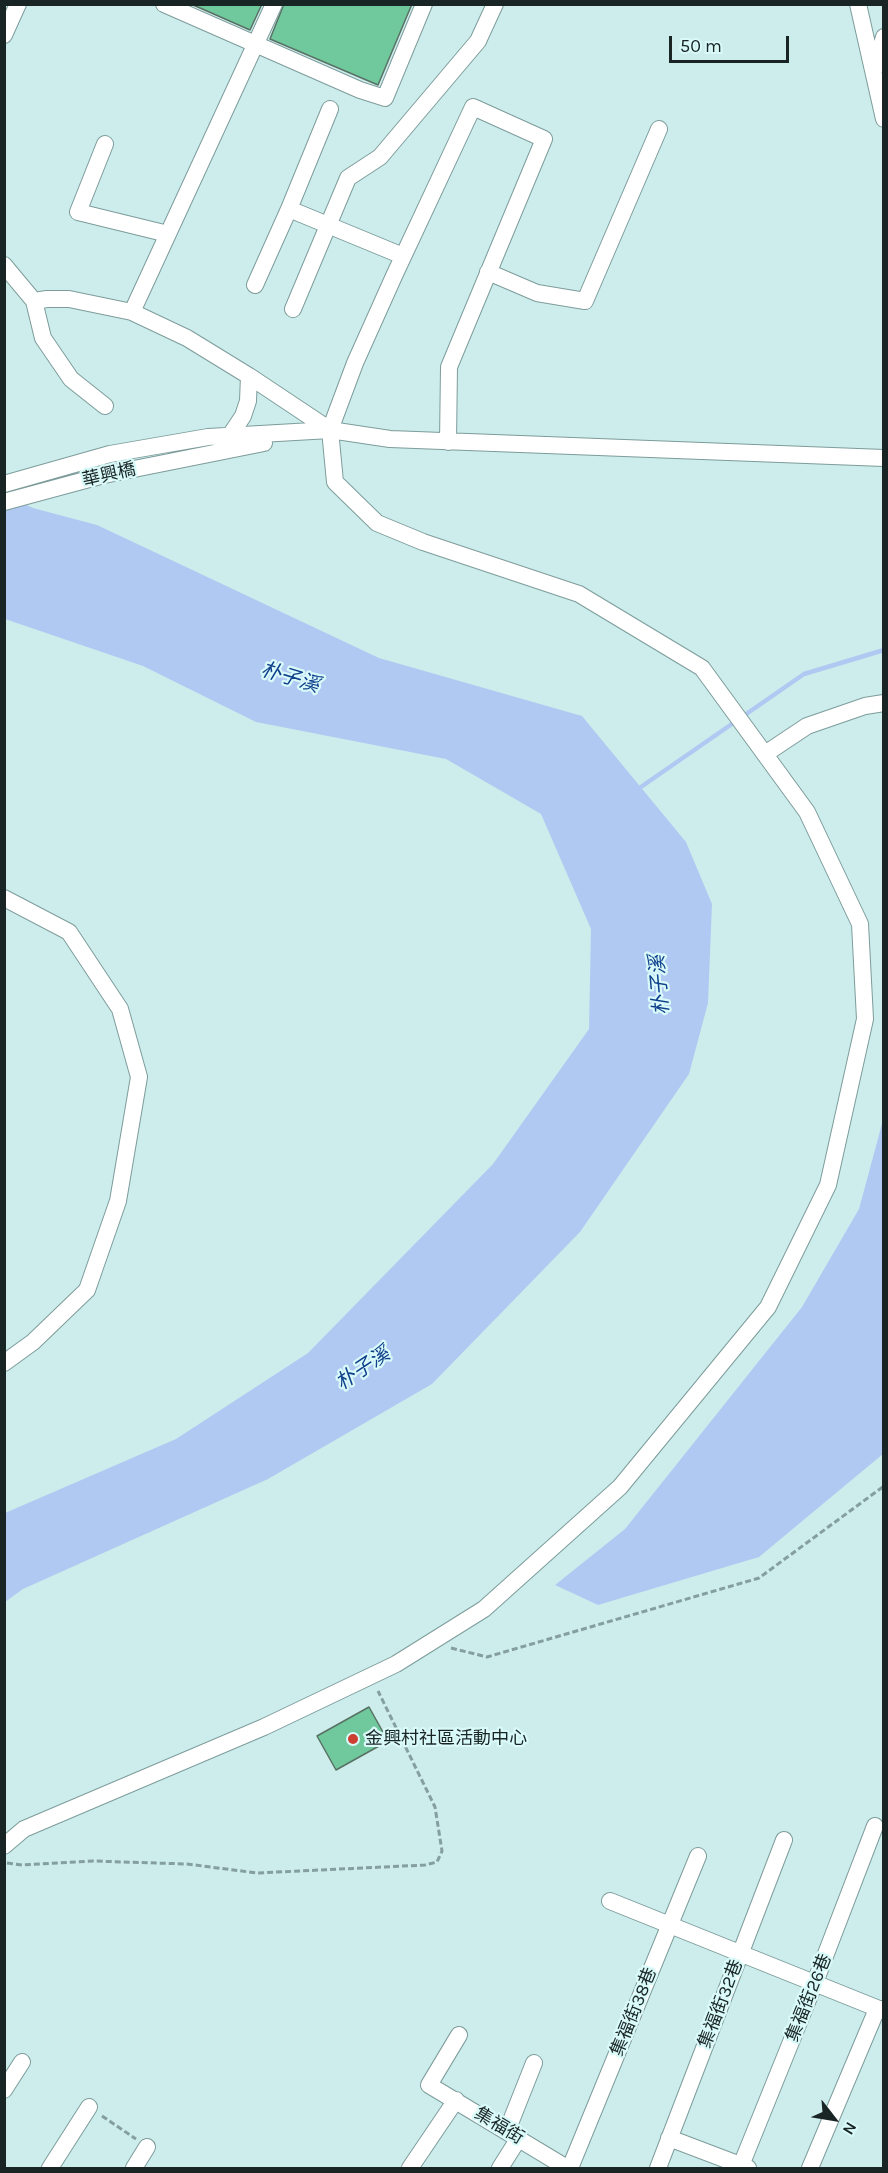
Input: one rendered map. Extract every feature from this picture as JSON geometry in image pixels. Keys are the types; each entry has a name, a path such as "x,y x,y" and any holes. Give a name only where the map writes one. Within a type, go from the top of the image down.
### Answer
{"street":[{"path":"4,34 18,4"},
{"path":"132,312 274,4"},
{"path":"171,6 360,90 385,98 424,4"},
{"path":"293,309 348,178 380,157 478,41 495,4"},
{"path":"858,4 884,119"},
{"path":"874,71 884,37"},
{"path":"4,1846 24,1829 264,1727 396,1664 484,1609 620,1487 768,1307 828,1185 865,1019 860,924 807,812 702,668 579,594 423,542 376,522 335,482 330,430 355,363 473,107 544,139 449,367 448,442"},
{"path":"255,285 330,109"},
{"path":"488,272 537,293 585,301 659,129"},
{"path":"105,144 78,212 168,234"},
{"path":"289,209 403,256"},
{"path":"4,265 34,301 43,339 71,379 105,405"},
{"path":"34,301 69,299 132,312 187,338 330,430 390,439 448,442 884,458"},
{"path":"229,437 243,416 248,401 249,376"},
{"name":"華興橋","path":"4,484 110,454 208,437 330,430"},
{"name":"華興橋","path":"4,502 104,475 330,430"},
{"path":"765,754 807,726 866,706 884,703"},
{"path":"4,898 69,933 120,1009 139,1077 118,1201 87,1290 33,1342 4,1363"},
{"name":"集福街26巷","path":"743,2168 875,1826"},
{"name":"集福街32巷","path":"658,2169 784,1840"},
{"name":"集福街38巷","path":"569,2169 698,1856"},
{"path":"610,1901 814,1985 881,2010 810,2169"},
{"name":"集福街","path":"459,2035 429,2085 569,2169"},
{"path":"4,2090 22,2062"},
{"path":"500,2169 513,2135 534,2063"},
{"path":"410,2169 456,2100"},
{"path":"50,2169 89,2107"},
{"path":"669,2138 743,2168"},
{"path":"134,2169 147,2147"}],"path":[{"path":"429,1643 487,1656 759,1578 884,1486"},
{"path":"4,1863 22,1865 93,1861 187,1864 256,1873 425,1865 437,1862 442,1851 435,1807 371,1676"},
{"path":"89,2107 147,2147"}],"water":[{"name":"朴子溪","path":"5,495 33,508 97,525 379,658 582,716 686,842 712,904 708,1003 689,1074 580,1232 432,1384 268,1479 23,1589 5,1602 5,1513 176,1439 308,1353 493,1164 589,1029 591,929 541,814 446,759 256,722 143,666 5,619"},
{"path":"883,1120 883,1454 759,1557 598,1605 555,1585 625,1529 802,1307 859,1209"}],"building":[{"path":"191,4 262,4 250,30"},
{"path":"284,4 412,4 378,85 270,39"},
{"name":"金興村社區活動中心","path":"369,1707 388,1741 336,1770 317,1736"}],"waterway":[{"path":"638,789 804,674 884,650"}],"place":[{"name":"金興村社區活動中心","path":"353,1739"}]}
